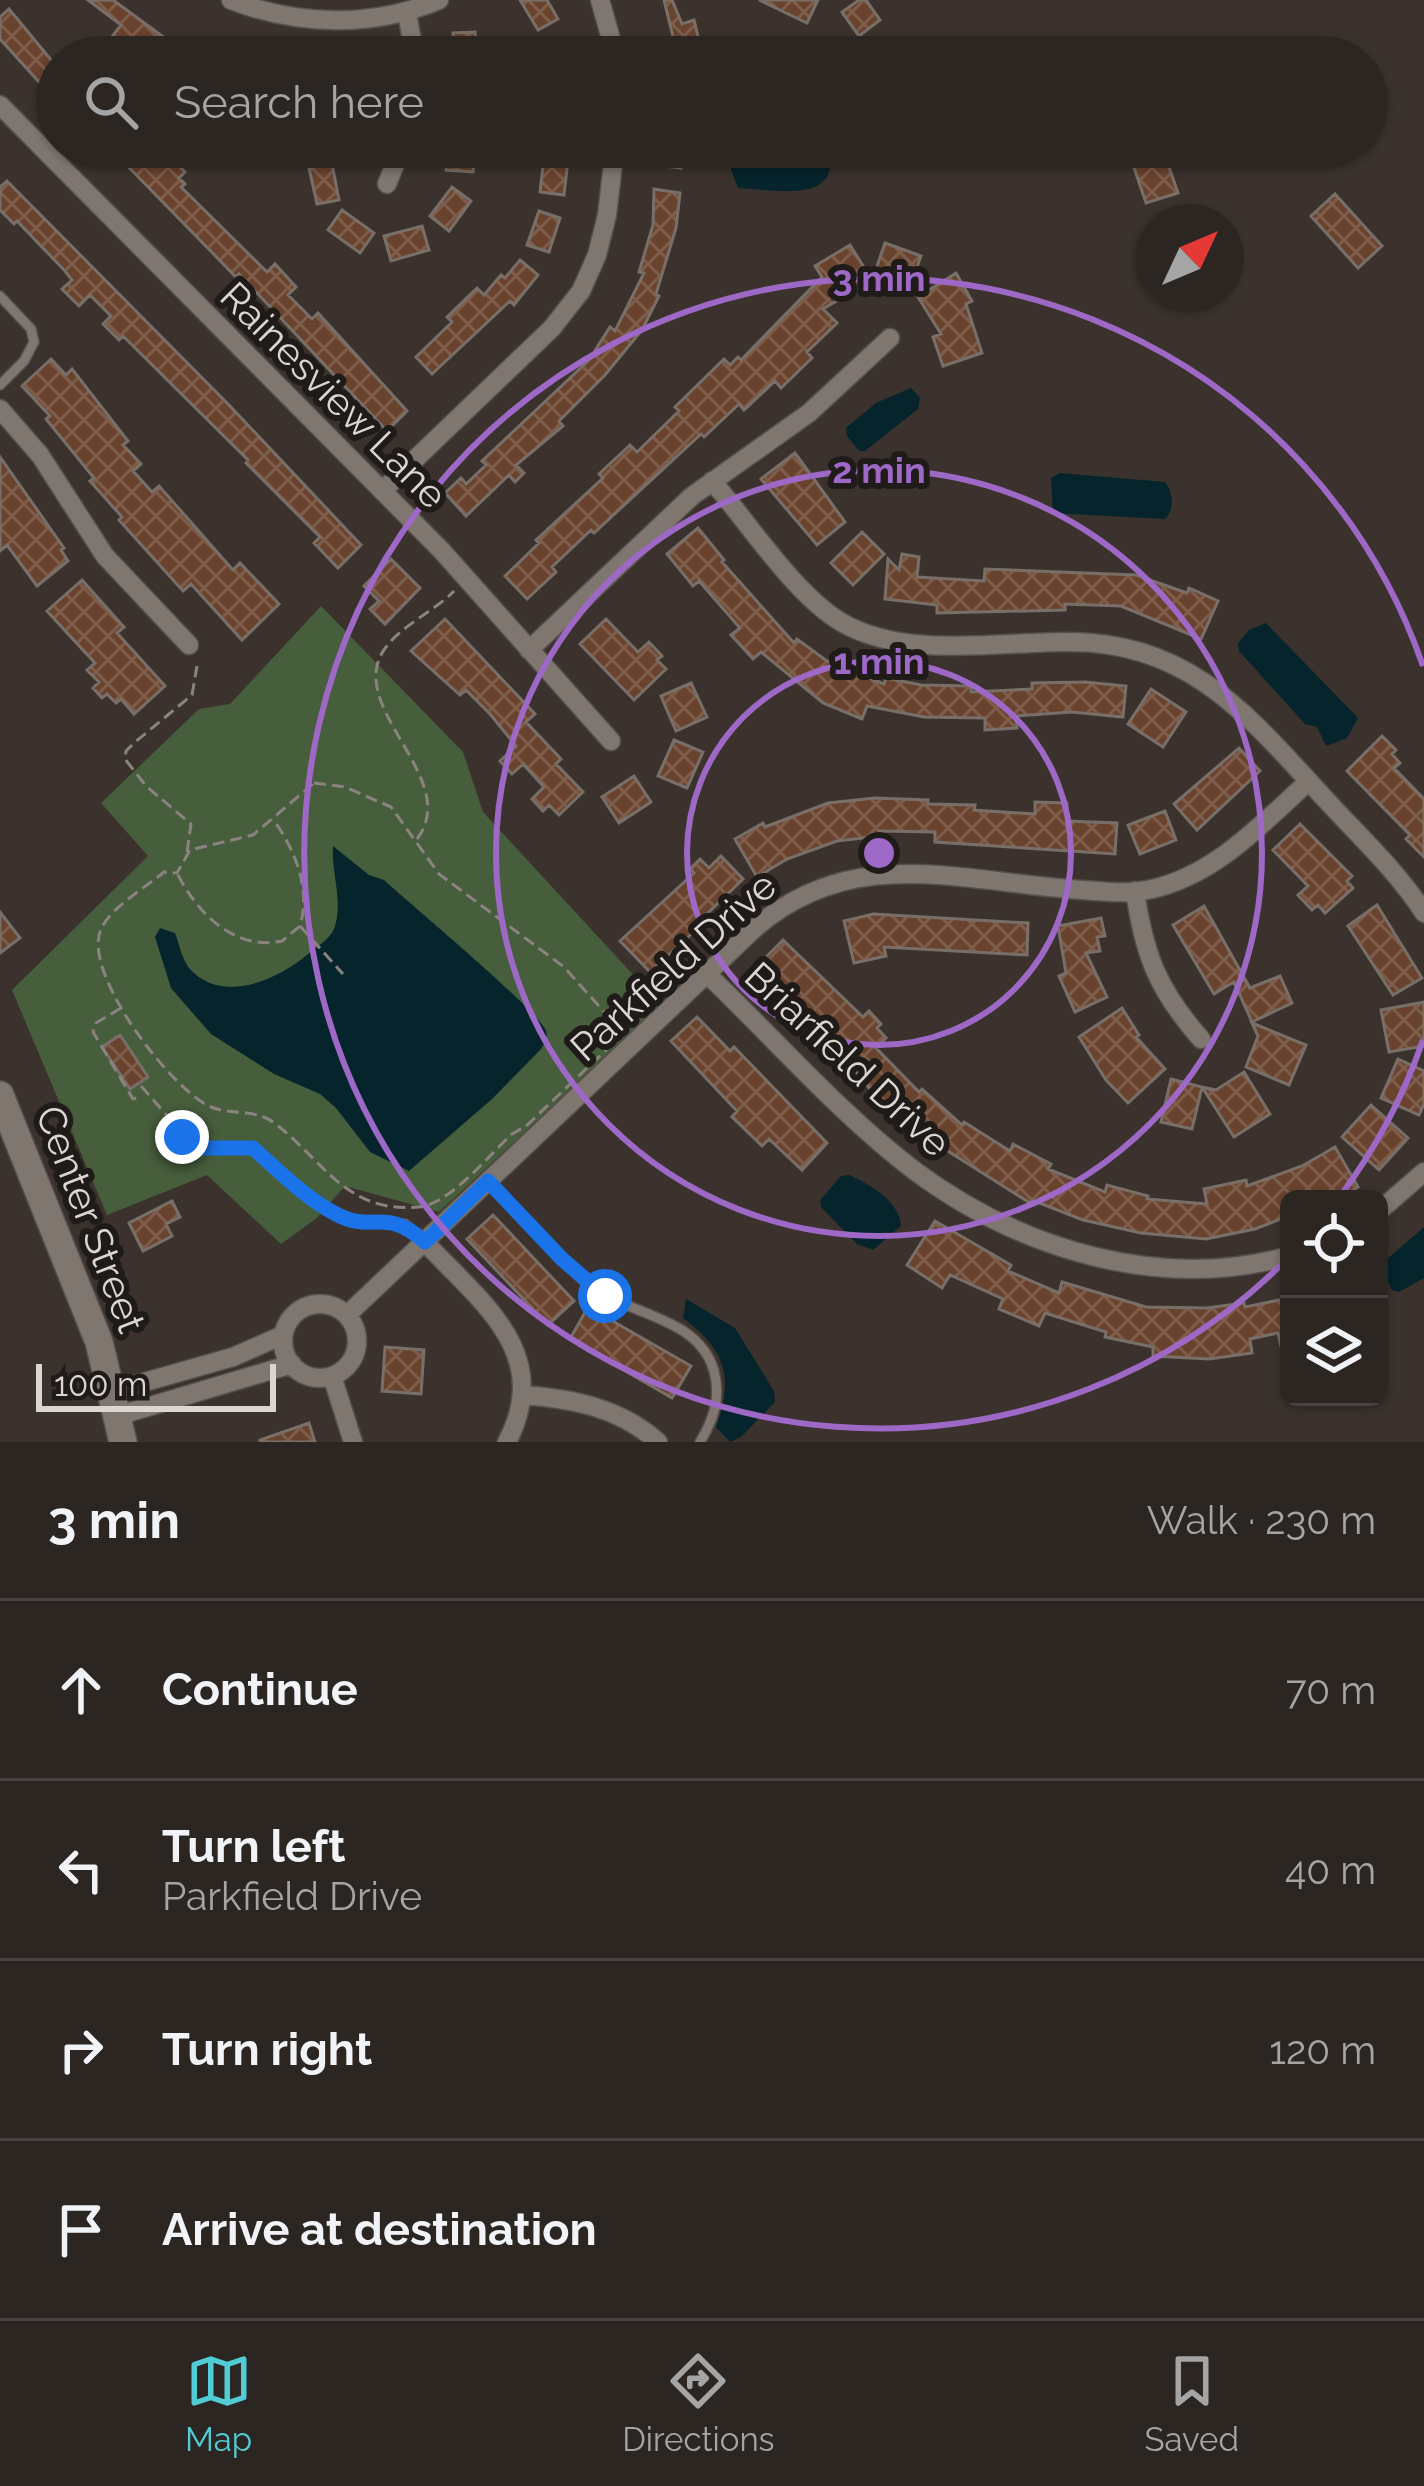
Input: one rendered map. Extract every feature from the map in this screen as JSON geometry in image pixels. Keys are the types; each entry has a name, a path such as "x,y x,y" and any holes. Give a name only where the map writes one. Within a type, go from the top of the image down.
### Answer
{"main road":[{"name":"Center Street","path":"0,1095 61,1241 117,1416"}],"street":[{"path":"231,0 309,20 407,13 439,0"},
{"path":"600,0 610,36"},
{"path":"407,13 411,36"},
{"name":"Rainesview Lane","path":"0,105 36,141"},
{"name":"Rainesview Lane","path":"62,168 463,573 611,741"},
{"path":"387,184 393,168"},
{"path":"382,491 552,328 580,292 608,215 613,168"},
{"path":"529,650 712,481 799,421 890,338"},
{"path":"0,409 40,455 105,556 189,645"},
{"path":"712,481 809,597 865,634 964,647 1083,642 1150,654 1189,671 1228,698 1309,781 1424,913"},
{"name":"Parkfield Drive","path":"347,1315 774,911 846,878 888,873 1135,891 1179,880 1216,862 1309,781"},
{"path":"1135,891 1152,969 1175,1010 1201,1039"},
{"name":"Briarfield Drive","path":"707,974 910,1167 1011,1228 1088,1254 1156,1268 1206,1271 1280,1258"},
{"path":"1388,1203 1424,1172"},
{"path":"425,1242 510,1336 524,1395 507,1442"},
{"path":"326,1304 347,1315 357,1338 350,1362 332,1376 309,1376 292,1364 283,1335 303,1307 326,1304"},
{"path":"117,1416 283,1335"},
{"path":"117,1416 292,1364"},
{"path":"332,1376 353,1442"},
{"path":"524,1395 617,1414 658,1442"}],"lane":[{"path":"0,296 31,329 34,342 24,361 0,385"},
{"path":"253,1148 337,1215 405,1224 425,1242"},
{"path":"488,1181 587,1283 631,1310 681,1329 703,1347 716,1377 717,1394 716,1412 700,1442"}],"path":[{"path":"416,841 425,824 422,782 377,694 376,675 386,647 456,590"},
{"path":"177,873 191,824 136,776 125,759 134,743 192,694 197,666"},
{"path":"186,854 254,835 314,783 345,787 391,807 439,874 545,951 611,1015"},
{"path":"177,873 203,910 240,941 282,941 300,926 302,879 271,817"},
{"path":"177,873 164,872 102,926 101,965 144,1043 175,1078 210,1106 269,1119 328,1175 361,1197 380,1204 419,1207"},
{"path":"300,926 343,974"},
{"path":"122,1006 96,1023 93,1032 133,1099 146,1095"},
{"path":"141,1086 193,1145 253,1148"}],"green space":[{"path":"321,606 463,752 483,812 661,1005 439,1212 345,1186 317,1218 281,1244 207,1175 107,1215 12,990 148,856 101,803 199,709 230,704"}],"water":[{"path":"730,168 829,168 817,186 803,190 738,188"},
{"path":"911,388 920,398 918,409 859,451 846,428 876,403"},
{"path":"1060,473 1165,482 1171,495 1170,511 1165,519 1053,513 1051,478"},
{"path":"1266,623 1358,718 1347,738 1326,746 1317,727 1305,724 1239,651 1238,643 1249,630"},
{"path":"333,846 369,875 384,880 499,981 546,1031 541,1049 409,1171 370,1152 320,1094 274,1074 211,1034 171,988 155,937 160,928 175,933 189,968 217,985 249,985 280,973 334,929 338,908"},
{"path":"849,1175 882,1195 899,1217 901,1226 873,1250 857,1244 821,1207 820,1200 841,1176"},
{"path":"1424,1227 1424,1278 1399,1292 1392,1290 1388,1258"},
{"path":"686,1299 735,1328 774,1391 775,1402 730,1442 716,1427 724,1393 722,1366 709,1342 683,1318"}],"building":[{"path":"88,0 113,0 162,36 113,36 121,25"},
{"path":"520,0 547,0 558,19 538,30"},
{"path":"664,0 672,0 682,24 694,20 698,36 673,36"},
{"path":"759,0 818,0 807,23"},
{"path":"866,0 880,20 859,36 842,12"},
{"path":"9,9 36,42 36,79 0,39 0,17"},
{"path":"130,168 181,168 185,172 179,178 185,184 181,187 267,272 275,264 296,287 288,295 312,319 318,313 407,411 387,431 239,274 236,277"},
{"path":"309,168 333,168 339,200 317,204"},
{"path":"543,168 567,168 564,195 540,192"},
{"path":"1134,168 1169,168 1178,193 1146,203"},
{"path":"7,181 361,545 338,568 314,543 320,537 248,460 123,336 119,340 103,324 111,316 90,295 79,306 62,289 72,280 65,271 17,221 14,224 0,210 0,187"},
{"path":"452,187 471,201 449,231 430,216"},
{"path":"654,189 680,193 659,296 642,330 559,421 563,426 516,465 524,473 515,482 509,475 466,516 445,493 461,478 466,484 486,465 482,461 589,360 610,327 615,331 644,273 639,272 653,225"},
{"path":"1335,194 1382,246 1358,268 1311,216"},
{"path":"342,210 374,233 360,253 328,230"},
{"path":"539,211 560,218 549,252 527,245"},
{"path":"422,226 429,250 391,261 384,236"},
{"path":"885,243 921,256 911,285 875,272"},
{"path":"850,245 872,280 823,309 837,323 807,352 812,358 781,388 775,381 744,410 739,404 704,437 701,434 594,533 591,530 527,599 505,576 539,543 536,540 603,478 599,474 630,445 637,452 724,359 730,365 738,357 741,360 822,277 815,266"},
{"path":"520,260 538,275 514,305 510,301 432,374 416,357 452,322 447,317 477,288 484,295"},
{"path":"956,273 972,301 966,304 982,353 943,366 933,337 941,334 918,297"},
{"path":"51,359 66,375 72,369 128,441 123,445 141,464 133,471 152,492 159,486 233,570 240,563 279,604 242,640 191,584 183,591 119,520 122,517 90,481 94,478 46,419 50,416 22,386"},
{"path":"795,453 845,522 817,545 761,479"},
{"path":"0,457 64,548 68,561 37,586 7,545 0,551"},
{"path":"698,528 794,643 797,639 827,661 884,684 886,678 921,685 971,686 971,692 1032,689 1032,683 1126,686 1123,717 1072,712 1016,716 1017,728 985,730 985,718 924,717 867,706 862,719 823,703 761,652 753,659 731,635 740,628 699,581 693,586 667,554"},
{"path":"862,532 884,554 853,585 831,563"},
{"path":"902,554 919,557 917,577 984,581 985,569 1136,575 1187,593 1189,588 1218,601 1201,639 1121,606 1065,604 1065,610 937,613 937,605 885,599 888,559 899,570"},
{"path":"391,559 420,588 385,624 370,609 379,601 364,586"},
{"path":"82,580 124,627 117,633 165,686 134,714 121,699 116,703 107,694 102,698 93,688 99,682 87,670 95,663 47,611"},
{"path":"445,619 535,714 526,722 561,759 556,764 583,792 559,815 549,805 543,811 532,799 544,787 523,764 512,774 500,761 516,746 490,714 466,690 460,695 411,651"},
{"path":"606,619 638,652 649,642 662,656 657,660 666,669 634,700 580,644"},
{"path":"691,683 707,717 676,731 661,696"},
{"path":"1151,689 1186,712 1163,747 1128,724"},
{"path":"1382,736 1396,750 1392,754 1400,763 1394,768 1424,799 1424,857 1406,839 1410,835 1347,771"},
{"path":"674,740 703,752 687,788 658,776"},
{"path":"1239,748 1260,771 1197,830 1174,804"},
{"path":"634,776 651,802 619,823 602,797"},
{"path":"875,798 1035,814 1035,802 1067,803 1067,821 1117,823 1115,854 935,842 935,832 879,831 880,836 837,841 787,859 757,877 735,839 763,823 765,827 828,803"},
{"path":"1165,811 1176,840 1140,854 1128,825"},
{"path":"1300,824 1352,876 1347,881 1353,888 1325,913 1318,905 1312,910 1298,895 1308,886 1273,850"},
{"path":"721,856 743,879 650,972 620,941 694,873 690,869 700,859 709,868"},
{"path":"1377,905 1422,978 1393,995 1348,926"},
{"path":"1204,906 1250,988 1280,976 1292,1003 1252,1022 1234,982 1214,994 1173,925"},
{"path":"0,912 20,938 0,953"},
{"path":"873,914 1028,923 1027,955 884,947 886,956 854,963 844,921"},
{"path":"1101,918 1105,936 1097,937 1100,951 1086,953 1107,997 1075,1012 1059,976 1066,973 1058,926"},
{"path":"783,940 863,1017 869,1011 881,1024 877,1028 886,1038 876,1048 919,1092 922,1089 962,1125 1010,1151 1013,1144 1051,1164 1048,1169 1105,1192 1107,1185 1147,1199 1207,1204 1204,1189 1246,1180 1247,1186 1302,1166 1335,1147 1358,1187 1280,1190 1280,1219 1206,1239 1141,1233 1030,1203 932,1141 929,1144 887,1108 820,1033 816,1036 752,971"},
{"path":"1424,1002 1424,1046 1389,1052 1381,1010"},
{"path":"1122,1008 1136,1037 1165,1069 1128,1103 1106,1080 1079,1037"},
{"path":"697,1017 730,1051 734,1047 827,1143 802,1170 769,1139 762,1146 732,1117 737,1111 671,1041"},
{"path":"1252,1023 1306,1045 1289,1085 1246,1067 1258,1036"},
{"path":"120,1035 148,1077 130,1089 102,1047"},
{"path":"1398,1059 1424,1071 1424,1104 1419,1115 1381,1098"},
{"path":"1244,1072 1270,1114 1234,1137 1202,1087 1216,1090"},
{"path":"1171,1079 1202,1087 1192,1129 1161,1122"},
{"path":"1371,1105 1408,1138 1379,1170 1342,1137"},
{"path":"172,1201 180,1217 166,1224 172,1236 143,1251 129,1223"},
{"path":"493,1215 574,1301 548,1325 467,1239"},
{"path":"935,1221 1011,1265 1008,1271 1059,1293 1062,1282 1146,1307 1244,1303 1245,1307 1280,1300 1280,1342 1278,1333 1250,1339 1252,1353 1209,1359 1153,1356 1153,1347 1105,1337 1106,1332 1045,1313 1039,1326 999,1309 1003,1299 950,1275 942,1288 907,1265"},
{"path":"588,1307 691,1366 672,1398 570,1339"},
{"path":"385,1347 424,1350 421,1394 382,1391"},
{"path":"309,1423 315,1442 260,1442 260,1440"}],"route":[{"path":"182,1137 200,1148 253,1148 337,1215 405,1224 425,1242 488,1181 562,1259 605,1296"}]}
